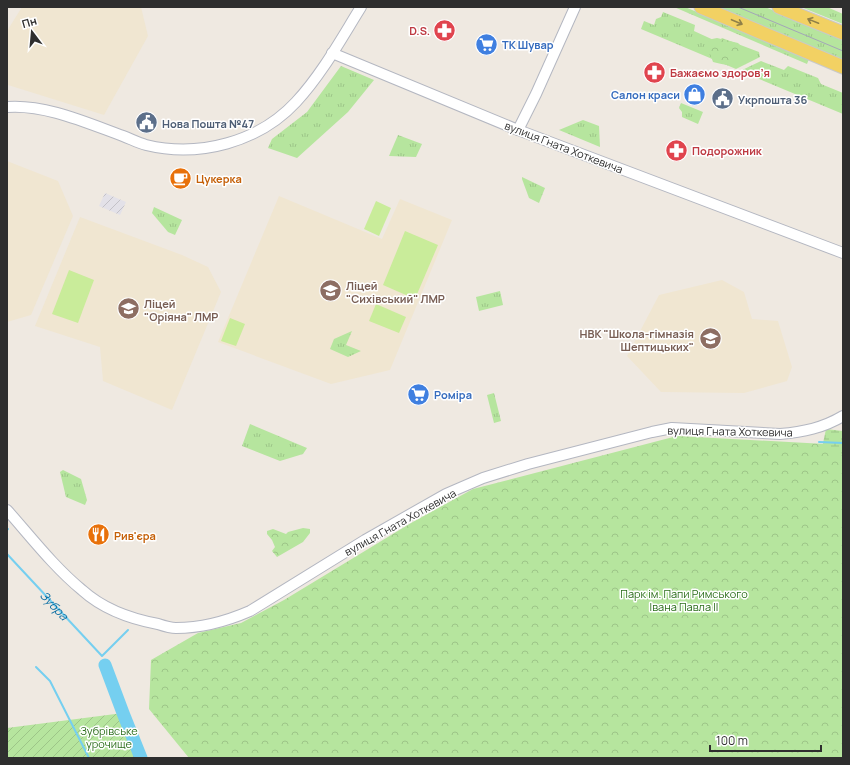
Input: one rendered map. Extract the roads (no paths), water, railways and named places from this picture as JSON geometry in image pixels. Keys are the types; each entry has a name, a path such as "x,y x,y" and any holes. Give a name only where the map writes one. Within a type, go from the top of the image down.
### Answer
{"main road":[{"path":"701,7 843,67"},
{"path":"779,7 843,33"}],"street":[{"path":"7,107 21,106 48,110 146,145 178,149 205,148 230,143 254,134 282,115 296,102 332,53 361,7"},
{"path":"518,130 575,7"},
{"name":"вулиця Гната Хоткевича","path":"332,53 518,130 843,253"},
{"name":"вулиця Гната Хоткевича","path":"7,510 64,574 82,591 102,605 138,620 175,628 196,626 234,619 250,611 399,520 446,494 483,478 564,455 672,428 780,434 797,433 814,429 843,416"}],"waterway":[{"path":"819,442 843,443"},
{"name":"Зубра","path":"7,554 102,656 128,630"},
{"name":"Зубра","path":"105,665 141,758"},
{"path":"36,667 50,681 89,758"}],"tram line":[{"path":"738,7 843,51"}],"place":[{"name":"D.S.","path":"445,30"},
{"name":"ТК Шувар","path":"487,44"},
{"name":"Бажаємо здоровʼя","path":"655,72"},
{"name":"Салон краси","path":"695,94"},
{"name":"Укрпошта 36","path":"722,99"},
{"name":"Нова Пошта №47","path":"146,123"},
{"name":"Подорожник","path":"677,150"},
{"name":"Цукерка","path":"181,178"},
{"name":"Ліцей \"Сихівський\" ЛМР","path":"331,291"},
{"name":"Ліцей \"Оріяна\" ЛМР","path":"128,309"},
{"name":"НВК \"Школа-гімназія Шептицьких\"","path":"710,339"},
{"name":"Роміра","path":"418,394"},
{"name":"Рив'єра","path":"98,535"}],"park label":[{"name":"Парк ім. Папи Римського Івана Павла ІІ","path":"684,599"},
{"name":"Зубрівське урочище","path":"109,736"}]}
